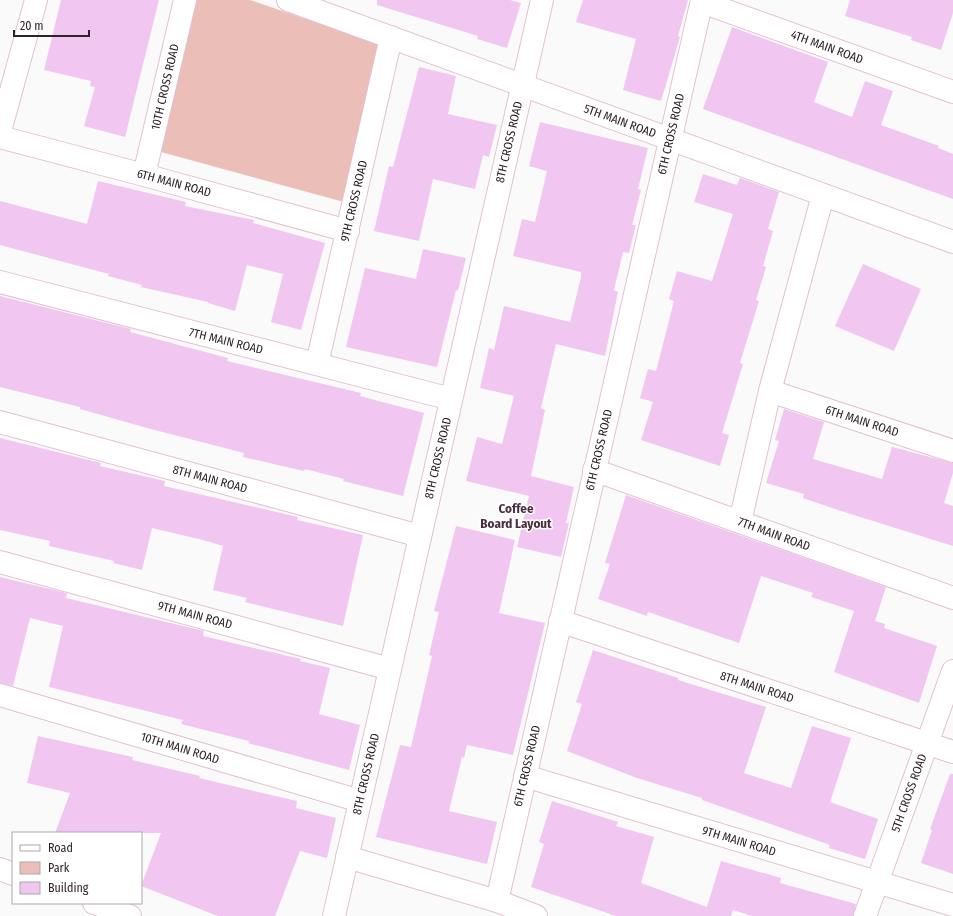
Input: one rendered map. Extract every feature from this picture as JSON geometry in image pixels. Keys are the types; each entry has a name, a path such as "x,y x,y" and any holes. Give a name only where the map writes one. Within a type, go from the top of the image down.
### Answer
{"street":[{"path":"0,131 36,0"},
{"name":"10TH CROSS ROAD","path":"144,175 186,0"},
{"name":"5TH MAIN ROAD","path":"288,0 953,242"},
{"name":"8TH CROSS ROAD","path":"334,916 542,0"},
{"name":"4TH MAIN ROAD","path":"702,1 953,92"},
{"name":"6TH CROSS ROAD","path":"497,901 702,1"},
{"name":"9TH CROSS ROAD","path":"317,364 391,37"},
{"name":"6TH MAIN ROAD","path":"0,137 348,230"},
{"path":"740,522 770,391 823,194"},
{"name":"7TH MAIN ROAD","path":"0,282 451,399"},
{"name":"6TH MAIN ROAD","path":"770,391 953,451"},
{"name":"8TH MAIN ROAD","path":"0,422 420,536"},
{"name":"7TH MAIN ROAD","path":"594,470 953,598"},
{"name":"9TH MAIN ROAD","path":"0,562 390,669"},
{"name":"8TH MAIN ROAD","path":"560,621 953,752"},
{"name":"5TH CROSS ROAD","path":"865,916 953,671"},
{"name":"10TH MAIN ROAD","path":"0,694 360,801"},
{"name":"9TH MAIN ROAD","path":"525,776 953,905"},
{"path":"347,857 497,901 536,916"},
{"path":"0,869 12,874"},
{"path":"97,904 130,916"}],"green space":[{"path":"194,0 250,0 381,45 344,202 161,152"}],"building":[{"path":"61,0 159,0 125,137 84,126 95,87 90,86 91,81 44,70"},
{"path":"377,0 510,0 521,3 507,48 477,39 478,36 377,5"},
{"path":"583,0 688,0 678,36 680,37 661,101 623,90 636,39 576,22"},
{"path":"850,0 953,0 953,13 941,50 911,40 912,37 845,16"},
{"path":"732,27 828,62 814,102 831,109 852,117 865,81 893,91 881,125 939,146 938,148 953,154 953,199 703,109"},
{"path":"419,67 456,76 448,114 497,125 489,157 483,155 475,189 433,179 419,241 374,231 389,166 393,167"},
{"path":"540,122 648,148 638,189 641,190 632,225 636,225 629,253 623,252 614,290 618,292 605,356 556,344 541,408 545,410 531,476 574,487 566,523 569,523 561,557 517,547 529,496 466,481 477,437 502,444 514,396 480,388 489,348 494,350 504,306 570,322 581,277 581,272 513,256 522,219 535,222 547,171 529,166"},
{"path":"703,174 737,185 740,178 779,192 768,229 773,231 763,266 766,267 756,300 759,301 740,363 743,364 722,433 729,435 720,466 641,440 653,402 640,398 648,369 656,371 674,301 669,299 677,271 712,281 733,214 694,202"},
{"path":"98,181 186,202 185,206 254,220 253,223 325,243 301,330 271,322 283,274 247,265 235,311 208,302 141,287 142,285 108,276 109,274 0,245 0,201 87,224"},
{"path":"423,249 466,258 458,291 456,290 437,367 346,347 365,268 416,279"},
{"path":"863,264 921,289 894,351 835,326"},
{"path":"0,296 131,329 130,332 228,358 227,361 361,393 360,396 424,413 403,496 343,481 344,479 305,469 304,471 243,457 244,453 147,428 80,409 80,407 0,387"},
{"path":"784,409 824,422 813,459 882,479 892,447 953,463 953,473 944,503 953,506 953,546 838,510 803,498 804,494 766,483 779,441 775,440"},
{"path":"0,438 101,463 100,466 165,481 164,486 298,517 297,520 363,535 343,626 245,602 247,598 213,590 223,546 203,540 152,528 142,570 113,563 114,561 49,546 50,541 0,530"},
{"path":"626,495 886,587 875,621 885,624 884,628 937,646 919,703 834,672 854,611 811,597 813,593 761,576 739,643 648,612 647,616 598,599 610,564 605,563"},
{"path":"456,526 515,540 499,613 545,623 513,755 467,745 464,758 462,757 449,811 497,822 487,864 376,837 400,745 411,747 432,656 429,655 439,612 434,611"},
{"path":"0,577 67,593 66,598 204,631 203,636 301,659 300,661 330,668 319,714 360,725 349,770 248,743 249,741 181,724 183,720 49,687 63,626 30,618 13,686 0,683"},
{"path":"593,650 678,678 678,680 766,707 744,773 791,788 812,726 851,738 830,802 878,819 865,859 829,848 830,845 702,800 702,798 637,778 567,751 582,704 576,702"},
{"path":"38,736 133,757 132,760 200,776 199,778 297,801 296,808 336,818 327,858 300,851 275,916 218,916 142,886 161,833 55,832 70,793 27,783"},
{"path":"950,774 953,774 953,874 921,863 932,830 930,829"},
{"path":"552,801 618,822 616,826 654,837 641,883 707,907 721,861 781,878 780,883 856,904 853,916 752,916 733,910 731,916 616,916 531,887 544,844 539,842"}],"district":[{"name":"Coffee Board Layout","path":"516,516"}]}
